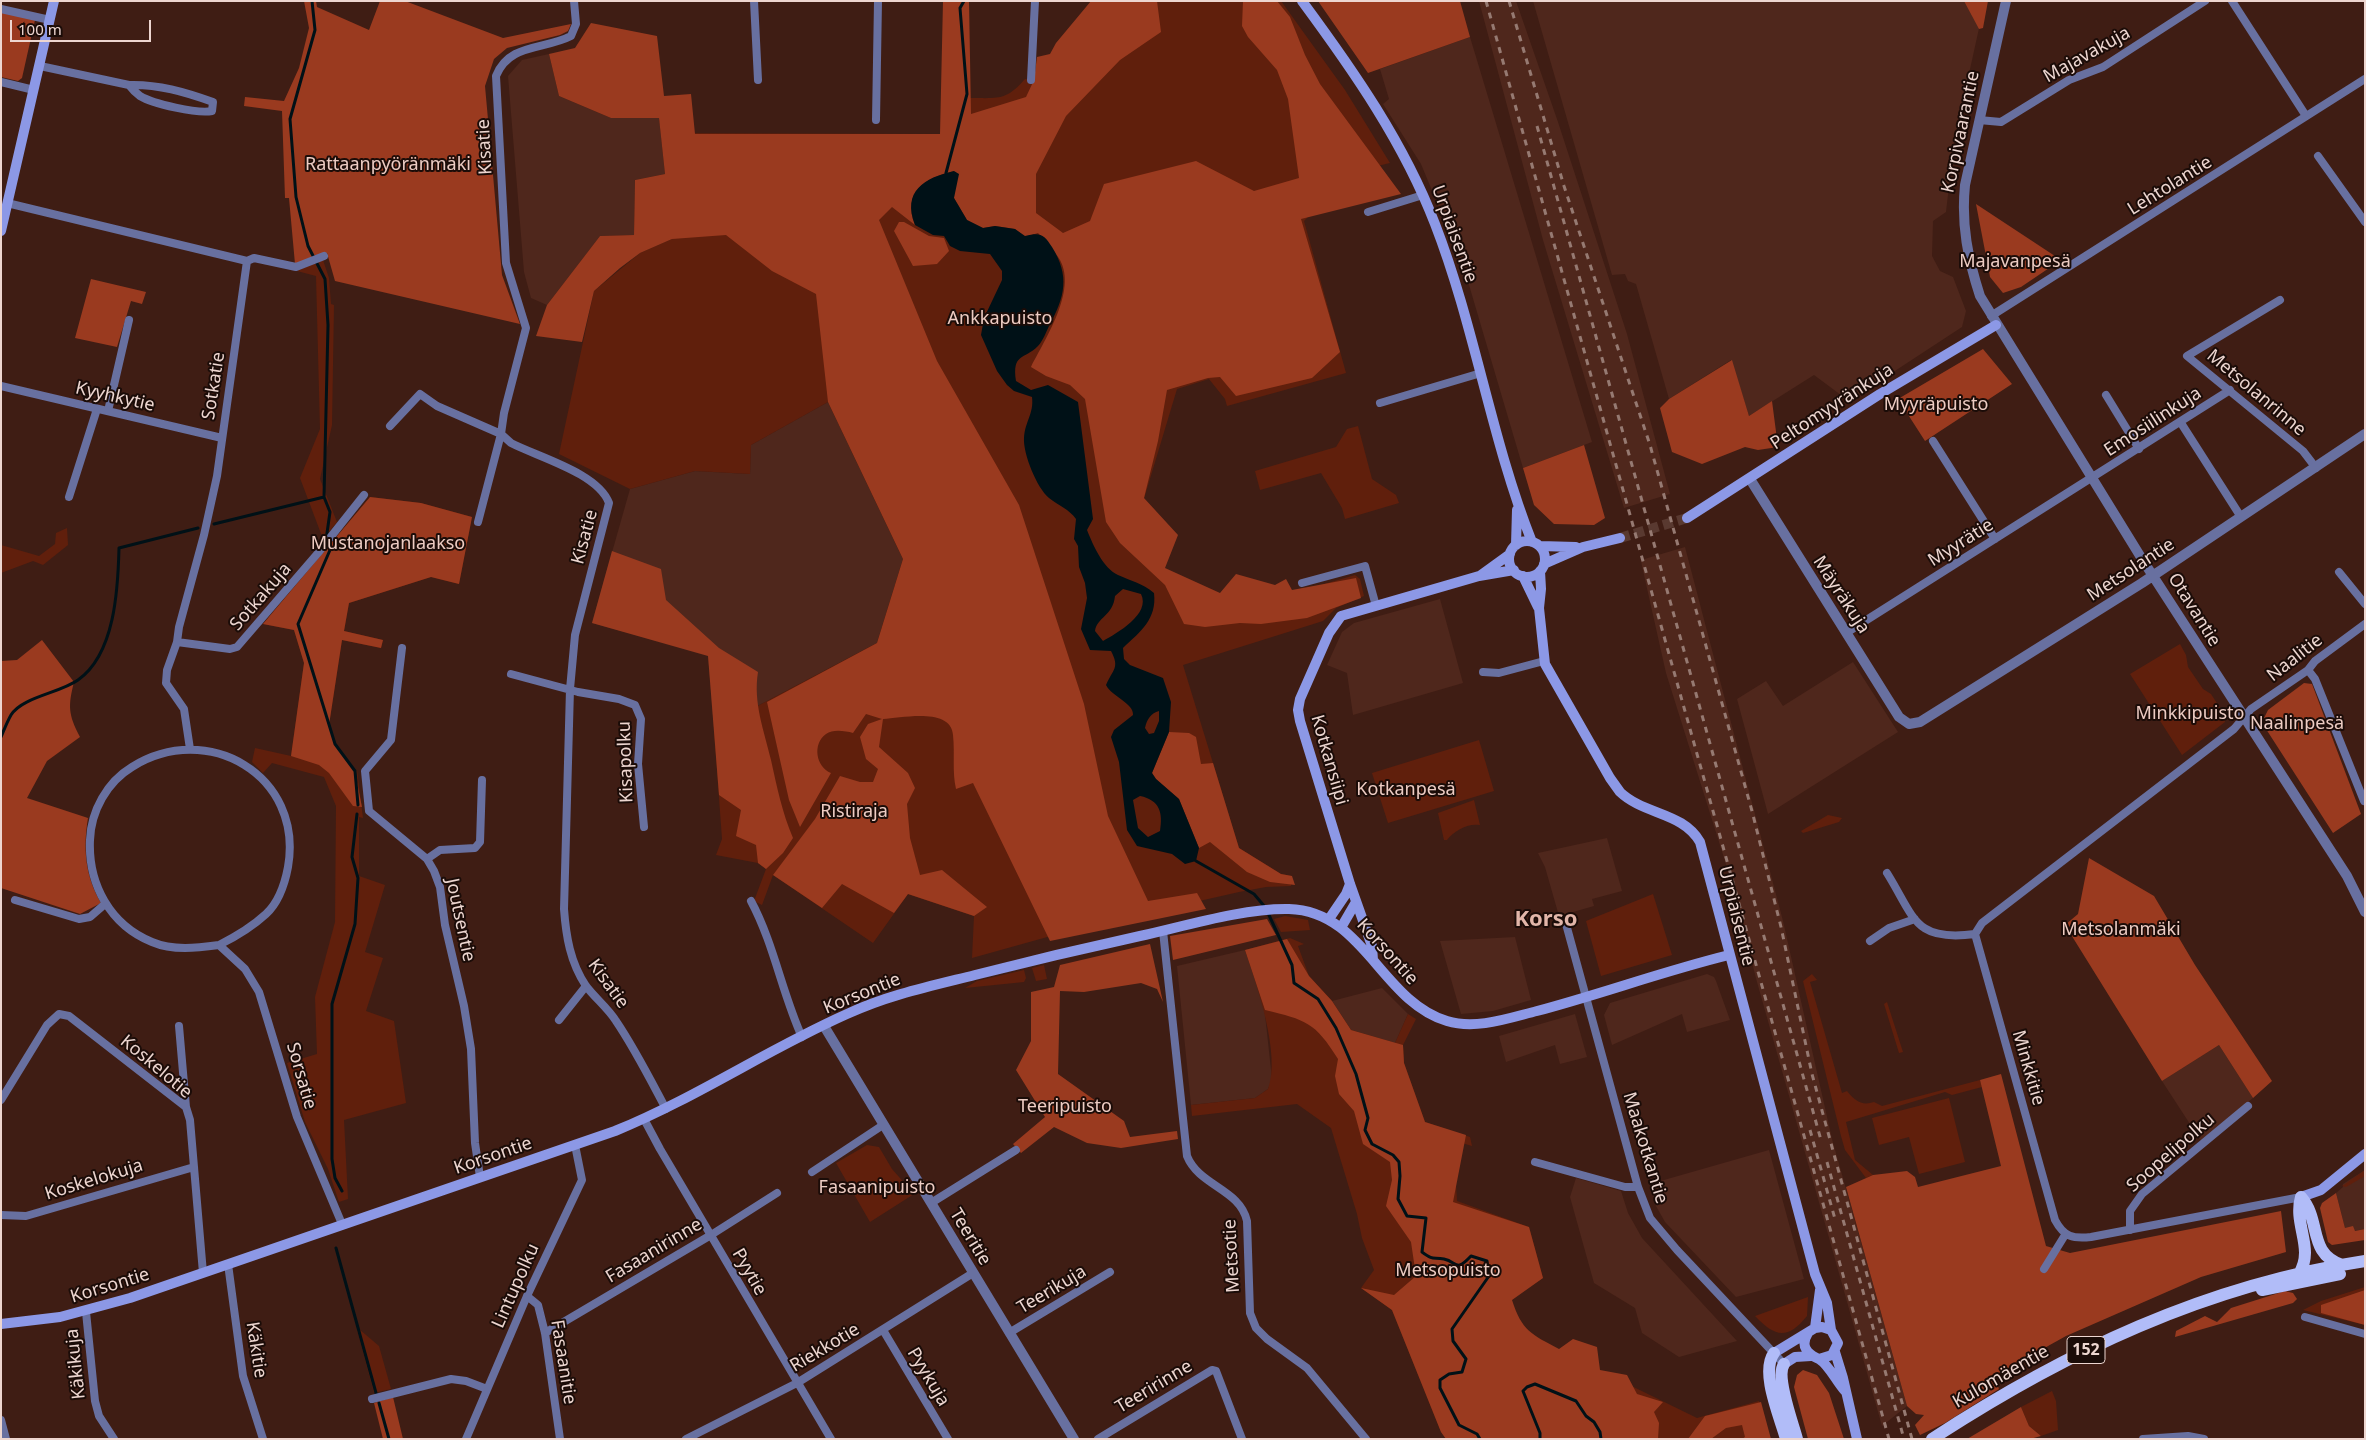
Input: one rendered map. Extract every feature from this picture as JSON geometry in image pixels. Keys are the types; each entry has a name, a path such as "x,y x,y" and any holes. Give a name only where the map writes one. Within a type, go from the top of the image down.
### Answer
{"main road":[{"path":"1,231 54,1"},
{"name":"Urpiaisentie","path":"1302,1 1348,65 1408,164 1423,195 1454,277 1517,504 1536,544 1544,554 1539,608 1544,661 1555,686 1620,792 1636,804 1682,823 1695,833 1704,852 1729,954 1820,1289 1827,1303 1831,1330 1837,1341 1835,1352 1857,1439"},
{"name":"Peltomyyränkuja","path":"1687,518 1994,321"},
{"name":"Urpiaisentie","path":"1514,570 1510,562 1517,504"},
{"path":"1514,570 1524,576 1531,576 1542,567 1583,547 1620,538"},
{"path":"1513,549 1524,541 1536,544 1583,547"},
{"name":"Kotkansiipi","path":"1480,576 1513,549"},
{"name":"Kotkansiipi","path":"1373,960 1372,946 1350,884 1298,710 1304,690 1336,620 1348,614 1480,576 1514,570"},
{"name":"Urpiaisentie","path":"1524,576 1539,608"},
{"path":"1329,919 1346,894 1350,884"},
{"path":"1342,926 1356,902"},
{"name":"Korsontie","path":"1,1324 86,1312 575,1145 666,1109 846,1014 891,996 1046,957 1163,931 1250,913 1292,909 1329,919 1342,926 1392,984 1415,1006 1432,1015 1456,1023 1478,1024 1585,998 1729,954"},
{"path":"2301,1197 2321,1190 2365,1154"},
{"path":"2301,1197 2310,1207 2322,1252 2328,1258 2343,1265"},
{"path":"2299,1274 2306,1257 2297,1210 2301,1197"},
{"name":"Kulomäentie","path":"1932,1439 1977,1409 2053,1366 2121,1334 2248,1285 2365,1261"},
{"name":"Kulomäentie","path":"2201,1303 2365,1269"},
{"name":"Urpiaisentie","path":"1820,1289 1811,1330 1805,1345 1845,1392"},
{"path":"1786,1439 1769,1375 1769,1360 1774,1353 1811,1330 1822,1326 1831,1330"},
{"path":"1797,1439 1781,1369 1784,1364 1795,1357 1829,1357 1835,1352"}],"street":[{"name":"Kisatie","path":"574,1 576,24 571,36 516,52 505,60 496,76 506,263 526,328 501,434 510,443 589,479 601,488 609,503 579,616 570,689 564,909 566,937 572,958 586,986 615,1019 631,1043 666,1109"},
{"path":"754,1 758,80"},
{"path":"876,120 878,1"},
{"path":"1031,80 1034,1"},
{"name":"Korpivaarantie","path":"1994,321 1980,296 1973,274 1964,228 1965,185 2006,1"},
{"name":"Majavakuja","path":"1979,120 2001,122 2069,80 2103,66 2205,1"},
{"path":"2232,1 2306,116"},
{"path":"1,9 50,20"},
{"path":"40,66 129,85 160,86 213,102 212,111 203,113 150,100 139,96 129,85"},
{"name":"Lehtolantie","path":"1994,321 2365,79"},
{"path":"1,82 34,90"},
{"path":"2318,156 2365,222"},
{"path":"1368,212 1423,195"},
{"path":"8,203 247,261 254,258 296,267 324,256"},
{"name":"Sotkatie","path":"190,749 184,708 166,683 166,670 177,642 179,627 204,535 222,438 247,261"},
{"name":"Metsolanrinne","path":"2280,300 2188,356 2302,452 2316,468"},
{"path":"108,411 129,320"},
{"name":"Otavantie","path":"1994,321 2153,575 2347,876 2365,912"},
{"path":"1380,403 1481,373"},
{"name":"Kyyhkytie","path":"1,386 222,438"},
{"name":"Emosiilinkuja","path":"2093,478 2230,390"},
{"path":"390,426 420,394 437,406 501,434 478,522"},
{"path":"2106,395 2139,449"},
{"path":"69,497 97,409"},
{"path":"2181,423 2241,517"},
{"name":"Metsolantie","path":"1909,724 1920,722 2153,575 2365,434"},
{"path":"1933,441 1995,538"},
{"name":"Myyrätie","path":"1846,633 2093,478"},
{"name":"Mäyräkuja","path":"1750,479 1899,717 1909,724"},
{"name":"Sotkakuja","path":"177,642 230,649 237,647 318,553 364,495"},
{"path":"1302,583 1365,566 1376,606"},
{"path":"2339,572 2365,604"},
{"name":"Naalitie","path":"2244,718 2251,710 2308,670 2315,661 2365,624"},
{"name":"Joutsentie","path":"402,648 391,740 365,771 364,784 367,804 372,816 426,859 434,871 440,887 445,925 471,1049 475,1143 480,1177"},
{"path":"1482,672 1498,673 1544,661"},
{"path":"2308,670 2315,679 2364,801"},
{"path":"511,674 570,689"},
{"name":"Kisapolku","path":"570,689 618,699 635,705 639,710 641,719 638,764 644,827"},
{"path":"1887,873 1915,919 1927,932 1944,936 1975,934 1982,923 2234,729 2244,718"},
{"path":"190,749 228,755 251,767 275,796 287,817 290,858 286,881 266,914 233,938 219,945 192,949 153,943 118,920 105,904 89,859 90,832 96,810 106,792 124,772 142,761 164,752 190,749"},
{"path":"426,859 440,850 475,848 480,842 482,780"},
{"path":"15,900 79,919 90,917 105,904"},
{"path":"751,901 760,918 780,982 802,1037"},
{"path":"1870,940 1889,928 1915,919"},
{"name":"Maakotkantie","path":"1566,924 1638,1187 1650,1218 1677,1250 1784,1364"},
{"name":"Metsotie","path":"1163,931 1187,1156 1199,1174 1238,1201 1245,1210 1250,1314 1256,1328 1267,1339 1307,1368 1366,1439"},
{"name":"Minkkitie","path":"1975,934 2055,1220 2065,1235"},
{"name":"Sorsatie","path":"219,945 245,969 259,992 297,1117 342,1224"},
{"path":"559,1020 586,986"},
{"name":"Koskelotie","path":"1,1100 47,1025 59,1014 70,1016 186,1107 190,1120 203,1273"},
{"path":"179,1026 186,1107"},
{"name":"Teeritie","path":"824,1026 1074,1439"},
{"name":"Soopelipolku","path":"2130,1230 2128,1218 2130,1211 2142,1194 2248,1106"},
{"name":"Pyytie","path":"644,1119 830,1439"},
{"path":"812,1172 883,1125"},
{"name":"Lintupolku","path":"466,1439 526,1296 582,1180 582,1170 575,1145"},
{"path":"930,1203 1016,1150"},
{"path":"1535,1162 1625,1187 1638,1187"},
{"name":"Koskelokuja","path":"1,1215 26,1216 194,1167"},
{"name":"Fasaanirinne","path":"545,1333 710,1235 776,1193"},
{"path":"2044,1270 2065,1235 2081,1238 2301,1197"},
{"name":"Käkitie","path":"228,1264 243,1376 263,1439"},
{"name":"Teerikuja","path":"1009,1333 1110,1272"},
{"name":"Riekkotie","path":"686,1439 797,1383 973,1273"},
{"name":"Fasaanitie","path":"526,1296 538,1305 545,1333 560,1439"},
{"name":"Käkikuja","path":"86,1312 95,1402 99,1416 114,1439"},
{"path":"2305,1317 2365,1334"},
{"name":"Pyykuja","path":"883,1330 948,1439"},
{"name":"Teeririnne","path":"1098,1439 1212,1370 1216,1371 1222,1383 1242,1439"},
{"path":"372,1399 451,1379 466,1381 487,1389"},
{"path":"1,1420 6,1439"},
{"path":"2143,1439 2188,1436 2204,1439"}],"shaded area":[{"path":"1479,1 1516,1 1558,122 1627,334 1670,494 1624,508 1543,240"},
{"path":"1533,1 1985,1 1954,142 1946,212 1933,221 1932,256 1940,271 1953,277 1966,311 1962,327 1849,401 1814,375 1749,416 1731,360 1669,399 1636,284 1628,281 1625,274 1612,275"},
{"path":"1470,37 1592,442 1523,468 1464,268 1421,164 1383,104 1389,99 1380,69"},
{"path":"549,54 559,96 611,118 659,117 665,174 635,180 634,235 600,236 547,305 531,298 524,272 508,76 522,60"},
{"path":"954,171 959,174 954,198 967,220 983,228 995,226 1015,229 1025,236 1041,235 1047,239 1058,258 1063,277 1062,296 1059,306 1040,344 1018,361 1015,372 1016,381 1031,390 1048,385 1078,402 1093,519 1087,530 1103,562 1113,572 1141,584 1154,593 1153,610 1150,617 1142,630 1123,648 1124,659 1130,665 1163,678 1171,702 1169,732 1152,773 1156,779 1179,799 1199,848 1196,861 1185,864 1172,854 1137,846 1127,830 1119,762 1111,737 1114,730 1133,715 1130,707 1106,685 1115,665 1111,651 1090,650 1081,629 1087,598 1085,583 1079,567 1078,546 1074,539 1076,519 1067,510 1049,498 1040,487 1028,461 1024,445 1026,427 1032,408 1032,397 1014,391 1007,385 997,371 981,335 984,318 1002,280 1002,271 990,254 960,251 950,246 944,236 933,235 915,225 911,203 914,195 925,182","holes":["1123,589 1141,594 1143,601 1141,609 1137,616 1124,628 1103,641 1095,631 1096,626 1111,608 1115,596","1159,711 1159,721 1154,733 1149,734 1145,728 1154,713","1140,796 1156,804 1161,818 1160,831 1148,837 1138,828 1133,800"]},
{"path":"828,402 903,559 877,643 714,729 708,655 592,623 630,489 695,471 750,474 751,445"},
{"path":"1685,547 1783,921 1832,1139 1907,1406 1882,1426 1757,982 1730,877 1666,673 1642,566 1641,560"},
{"path":"1440,599 1463,683 1353,715 1347,673 1327,665 1342,632 1354,623"},
{"path":"1853,662 1898,732 1768,814 1737,699 1766,681 1783,706"},
{"path":"1607,838 1622,891 1592,899 1594,906 1559,916 1545,867 1538,853"},
{"path":"1515,937 1531,1000 1493,1011 1461,1014 1440,941"},
{"path":"1245,950 1264,1005 1272,1079 1268,1089 1255,1098 1191,1105 1177,966"},
{"path":"1707,974 1714,977 1716,981 1730,1020 1687,1032 1682,1014 1612,1045 1604,1015 1610,1003"},
{"path":"1382,988 1408,1014 1395,1043 1351,1030 1332,1001"},
{"path":"1575,1014 1587,1057 1560,1064 1555,1045 1506,1062 1499,1036"},
{"path":"2219,1045 2253,1098 2201,1141 2162,1081"},
{"path":"1769,1150 1804,1279 1736,1297 1665,1222 1656,1206 1650,1184"},
{"path":"2365,1170 2365,1229 2354,1231 2345,1228 2336,1193 2343,1187 2343,1184"},
{"path":"1576,1178 1621,1191 1628,1213 1642,1238 1737,1341 1679,1357 1642,1333 1635,1308 1594,1283 1570,1197"}],"green space":[{"name":"Rattaanpyöränmäki","path":"304,1 316,1 317,7 369,30 380,1 405,1 503,38 571,24 568,31 560,35 507,48 494,59 485,86 502,275 520,324 335,281 327,253 295,264 289,198 285,198 282,111 244,106 245,97 284,101 299,68 309,28"},
{"name":"Ankkapuisto","path":"943,1 969,1 971,114 1026,97 1034,80 1037,57 1050,54 1056,43 1091,1 1157,1 1161,32 1120,60 1066,116 1036,174 1036,213 1063,233 1090,221 1104,184 1196,161 1254,191 1299,178 1288,99 1277,70 1248,37 1242,26 1243,1 1277,1 1290,17 1305,55 1320,84 1401,194 1301,219 1340,352 1312,378 1236,396 1220,377 1208,378 1167,390 1158,441 1144,498 1178,535 1165,568 1220,593 1236,574 1275,585 1286,579 1292,590 1356,578 1361,598 1307,618 1261,624 1240,623 1205,627 1184,624 1165,585 1120,543 1106,522 1085,399 1070,385 1046,376 1031,367 1057,315 1065,286 1064,272 1060,260 1052,249 1038,233 1025,237 1015,229 995,226 983,228 967,220 954,198 954,171 925,182 919,188 914,195 912,204 915,225 892,207 879,220 937,361 1019,505 1084,704 1108,816 1148,901 1197,893 1206,909 1050,941 973,783 956,789 953,735 950,726 935,717 913,716 883,719 879,747 908,773 915,788 907,804 910,838 920,875 942,870 987,907 974,916 908,894 894,913 842,884 822,908 773,875 815,819 840,776 860,782 873,782 878,769 866,759 860,737 868,724 882,719 866,714 853,733 832,731 822,738 817,749 819,761 831,773 800,827 789,800 767,702 877,643 903,559 828,402 816,294 772,271 726,235 672,239 640,253 594,291 582,342 536,336 547,305 600,236 634,235 635,180 665,174 659,118 611,118 559,96 549,54 575,48 591,23 657,36 664,96 691,94 695,134 940,134"},
{"name":"Ankkapuisto","path":"1091,1 1281,1 1345,90 1390,163 1352,172 1304,221 1346,373 1227,406 1225,399 1209,379 1177,389 1143,502 1131,551 1224,622 1297,592 1355,575 1360,579 1364,596 1336,608 1323,621 1183,665 1239,848 1281,874 1292,876 1291,886 1266,887 1239,892 1076,929 972,958 974,916 908,894 873,943 773,875 762,905 754,901 766,869 758,863 716,855 722,839 714,729 877,643 903,559 828,402 751,445 750,474 695,471 630,489 559,454 594,291 640,253 672,239 662,133 941,134 964,120 970,98 995,98 1007,95 1025,79 1052,82"},
{"path":"1318,1 1460,1 1470,37 1368,73"},
{"path":"1964,1 1988,1 1983,28 1979,29"},
{"path":"1,11 35,20 22,78 18,81 1,77"},
{"name":"Majavanpesä","path":"1976,204 2061,260 2021,287 2003,293 1990,277"},
{"path":"899,222 904,222 929,236 944,238 949,251 937,264 913,266 894,231"},
{"path":"323,260 329,278 331,304 334,305 332,425 320,479 337,522 323,539 300,478 320,429 316,276 297,271"},
{"path":"91,279 146,292 142,304 131,301 117,347 75,338"},
{"name":"Myyräpuisto","path":"1983,349 2012,384 1925,441 1898,399"},
{"path":"1732,360 1749,416 1772,401 1778,447 1758,450 1745,447 1702,464 1672,452 1660,408 1669,399"},
{"path":"1358,426 1372,479 1396,495 1399,503 1345,519 1342,508 1321,473 1260,490 1255,471 1336,447 1347,429"},
{"path":"1584,445 1605,518 1594,525 1554,524 1534,505 1523,468"},
{"name":"Mustanojanlaakso","path":"370,497 421,503 472,517 459,584 431,577 349,603 344,631 383,640 381,648 342,640 329,725 335,745 355,772 357,770 363,818 359,817 359,876 385,885 365,952 383,958 366,1011 394,1021 406,1103 344,1120 348,1199 339,1202 328,1169 305,1122 287,1063 317,1054 315,997 335,922 336,806 324,777 272,763 263,773 252,762 255,748 291,756 304,663 294,630 263,624"},
{"path":"370,497 421,503 472,517 459,584 431,577 349,603 344,631 383,640 381,648 342,640 329,725 335,745 355,772 362,807 353,806 329,773 319,765 291,756 304,663 294,630 263,624"},
{"path":"67,528 68,545 43,565 33,561 1,573 1,545 39,556 55,544 56,533"},
{"path":"612,551 661,569 666,600 719,648 758,672 757,695 760,716 780,799 793,838 783,853 766,869 758,863 756,845 736,836 741,810 719,795 708,656 592,623"},
{"path":"42,640 74,682 70,710 80,737 47,761 27,798 88,818 87,862 92,883 101,903 80,914 1,888 1,661 17,660"},
{"name":"Minkkipuisto","path":"2180,644 2186,655 2188,667 2203,689 2211,694 2224,714 2225,722 2182,755 2130,674"},
{"name":"Naalinpesä","path":"2304,683 2312,684 2361,814 2333,833 2266,729 2263,720 2268,710"},
{"path":"1169,732 1189,733 1196,737 1201,764 1213,763 1239,848 1281,874 1292,876 1295,885 1270,882 1247,872 1210,842 1199,848 1179,799 1156,779 1152,773"},
{"name":"Kotkanpesä","path":"1479,740 1494,791 1388,823 1372,773"},
{"path":"1474,800 1480,825 1466,826 1447,840 1444,840 1438,813"},
{"path":"1828,815 1842,818 1839,822 1803,833 1801,831"},
{"name":"Metsolanmäki","path":"2089,858 2154,896 2195,965 2272,1081 2253,1098 2219,1045 2162,1081 2065,925 2078,914"},
{"path":"1653,894 1672,955 1601,976 1586,921"},
{"path":"1285,916 1308,920 1310,930 1281,932 1274,919"},
{"path":"1267,919 1276,935 1173,960 1170,936"},
{"name":"Metsopuisto","path":"1290,938 1304,944 1298,946 1309,976 1332,1001 1351,1030 1395,1043 1408,1014 1416,1019 1403,1045 1404,1063 1425,1122 1470,1137 1472,1146 1462,1143 1454,1151 1457,1201 1529,1227 1543,1278 1510,1300 1519,1331 1697,1418 1759,1401 1770,1439 1446,1439 1441,1432 1392,1310 1361,1288 1374,1270 1362,1238 1357,1214 1331,1128 1297,1104 1192,1116 1191,1105 1255,1098 1268,1089 1272,1058 1270,1039 1261,1000 1245,950"},
{"name":"Metsopuisto","path":"1287,939 1309,976 1332,1001 1351,1030 1403,1045 1404,1063 1425,1122 1466,1135 1453,1202 1529,1227 1543,1278 1512,1300 1524,1325 1534,1335 1559,1349 1573,1339 1597,1347 1600,1370 1627,1375 1637,1394 1663,1402 1654,1412 1659,1423 1658,1439 1446,1439 1441,1432 1392,1310 1361,1288 1394,1295 1416,1276 1411,1242 1386,1206 1392,1180 1390,1162 1363,1144 1354,1111 1339,1094 1335,1076 1338,1059 1323,1037 1308,1024 1300,1020 1265,1010 1245,950"},
{"name":"Teeripuisto","path":"1150,944 1163,1002 1157,989 1141,983 1084,992 1060,991 1058,1074 1124,1121 1130,1137 1177,1131 1178,1139 1121,1148 1087,1143 1054,1127 1021,1153 1013,1144 1045,1117 1016,1070 1031,1041 1031,992 1054,987 1060,965"},
{"path":"1044,965 1047,979 1036,981 1032,968"},
{"path":"1024,970 1026,978 1024,982 965,988 977,981"},
{"path":"1812,974 1817,980 1810,982 1842,1093 1847,1091 1859,1102 1874,1102 1882,1106 1980,1080 1982,1087 1952,1095 1945,1092 1846,1122 1855,1160 1873,1175 1866,1178 1845,1150 1841,1136 1803,981"},
{"path":"1887,1002 1903,1052 1899,1053 1884,1004"},
{"path":"2001,1074 2046,1246 2070,1253 2281,1211 2286,1252 2201,1277 2066,1336 1994,1376 1999,1389 1945,1423 1920,1435 1915,1425 1924,1415 1916,1414 1907,1406 1846,1187 1873,1175 1907,1171 1915,1177 1918,1187 2001,1166 1980,1080"},
{"path":"1949,1098 1965,1162 1919,1174 1909,1137 1879,1145 1872,1118"},
{"name":"Fasaanipuisto","path":"867,1145 879,1147 892,1169 914,1194 870,1222 836,1163"},
{"path":"2365,1170 2365,1176 2346,1187 2342,1186"},
{"path":"2336,1193 2345,1228 2353,1226 2355,1231 2365,1229 2365,1240 2332,1245 2328,1242 2320,1208 2322,1203"},
{"path":"2365,1287 2365,1325 2303,1310 2321,1301"},
{"path":"2365,1290 2365,1325 2321,1313 2321,1305"},
{"path":"2285,1291 2293,1293 2297,1299 2293,1303 2175,1337 2176,1331 2205,1316 2217,1322 2231,1308"},
{"path":"1808,1297 1807,1316 1800,1324 1787,1332 1781,1333 1768,1328 1755,1316"},
{"path":"359,1329 379,1346 391,1389 374,1393 357,1330"},
{"path":"1803,1370 1817,1375 1829,1393 1844,1439 1808,1439 1794,1387 1797,1375"},
{"path":"2052,1391 2056,1401 2058,1430 2041,1436 2029,1426 2021,1407"},
{"path":"393,1397 403,1439 383,1439 374,1403"},
{"path":"1761,1402 1771,1439 1742,1439 1745,1437 1742,1425 1726,1428 1711,1439 1688,1439 1705,1416"},
{"path":"2021,1407 2029,1426 2041,1436 2030,1439 1967,1439"}],"waterway":[{"path":"312,1 315,30 290,119 296,197 308,246 325,279 328,325 324,497 330,512 326,540"},
{"path":"946,173 967,94 960,8 964,1"},
{"path":"214,524 324,497"},
{"path":"1,737 11,715 16,709 32,699 78,680 90,669 100,654 112,620 119,548 198,528"},
{"path":"330,550 298,624 335,744 355,771 358,805"},
{"path":"342,1191 335,1178 332,1159 332,1004 355,924 358,878 352,857 357,814"},
{"path":"1196,861 1254,894 1265,907"},
{"path":"1268,913 1292,965 1294,983 1318,999 1336,1028 1356,1074 1368,1118 1365,1130 1372,1144 1393,1155 1399,1162 1398,1199 1407,1216 1426,1218 1422,1252 1431,1258 1449,1260 1457,1265 1462,1264 1471,1256 1487,1261 1489,1276 1452,1329 1453,1341 1466,1359 1462,1372 1449,1374 1440,1380 1440,1388 1459,1425 1477,1434 1480,1439"},
{"path":"336,1248 376,1393"},
{"path":"1540,1439 1540,1433 1523,1391 1535,1384 1576,1401 1586,1416 1594,1422 1600,1432 1601,1439"},
{"path":"379,1403 389,1439"}],"tunnel":[{"path":"1620,538 1687,518"}],"railway":[{"path":"1486,1 1889,1439"},
{"path":"1509,1 1564,186 1650,445 1752,811 1781,927 1812,1074 1912,1439"},
{"path":"1537,126 1821,1140"},
{"path":"1810,1130 1835,1219"},
{"path":"1827,1162 1904,1439"}],"district":[{"name":"Korso","path":"1546,920"}],"park label":[{"name":"Ristiraja","path":"854,812"}]}
